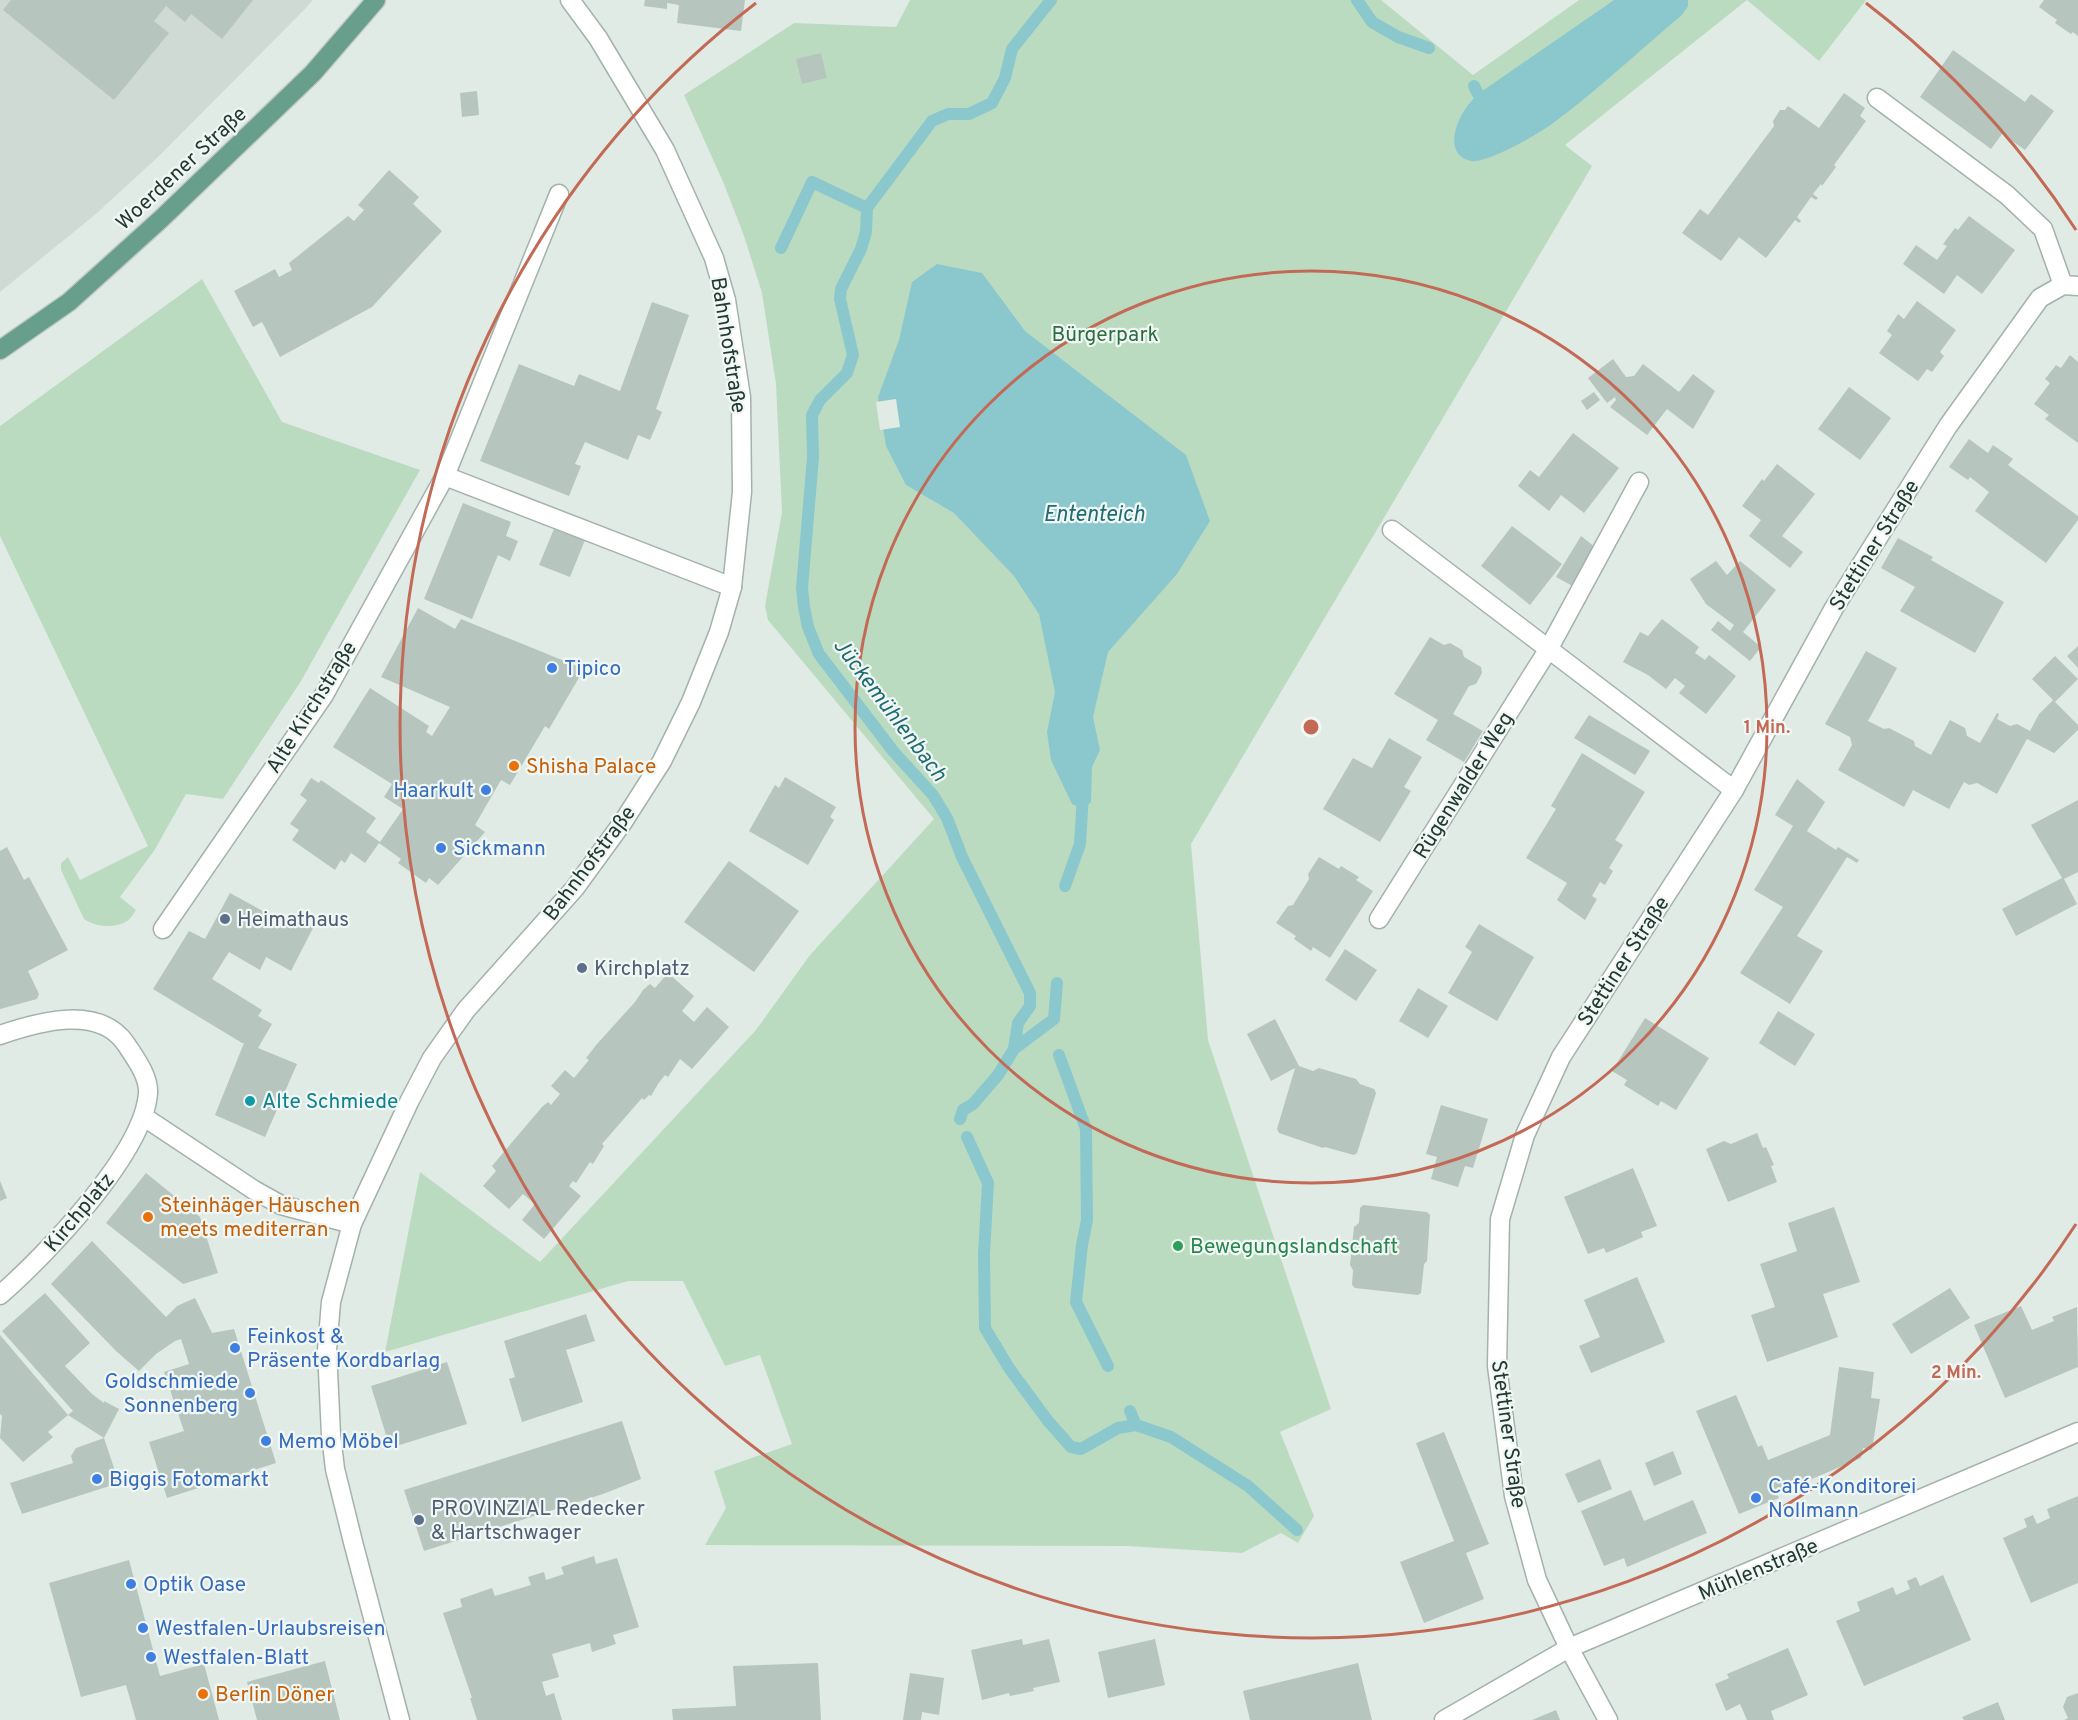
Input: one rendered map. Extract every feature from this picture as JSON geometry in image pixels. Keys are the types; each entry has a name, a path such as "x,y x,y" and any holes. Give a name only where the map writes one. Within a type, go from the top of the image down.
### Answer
{"main road":[{"name":"Woerdener Straße","path":"0,350 69,302 161,219 313,73 376,0"}],"street":[{"name":"Bahnhofstraße","path":"400,1720 352,1542 335,1469 331,1435 327,1350 331,1302 352,1224 432,1058 466,1010 575,888 623,822 662,761 691,702 719,632 732,587 742,492 741,397 726,300 714,258 665,150 598,38 570,0"},
{"name":"Stettiner Straße","path":"1608,1720 1569,1648 1537,1580 1514,1496 1497,1366 1500,1219 1526,1135 1561,1057 1734,790 1834,608 1948,426 2040,298 2071,286 2043,229 2007,195 1877,98"},
{"name":"Alte Kirchstraße","path":"162,929 324,694 445,476 560,194"},
{"path":"445,476 732,587"},
{"name":"Rügenwalder Weg","path":"1379,920 1548,650 1639,482"},
{"path":"1392,530 1734,790"},
{"name":"Kirchplatz","path":"0,1035 61,1020 98,1022 121,1037 140,1065 148,1090 144,1117 116,1168 32,1267 0,1295"},
{"path":"144,1117 254,1190 281,1205 352,1224"},
{"name":"Mühlenstraße","path":"1444,1720 1569,1648 2078,1432"}],"shaded area":[{"path":"0,0 313,0 160,155 97,213 0,292"}],"green space":[{"name":"Bürgerpark","path":"910,0 1381,0 1473,75 1579,0 1747,0 1565,145 1592,166 1191,844 1208,1040 1331,1409 1280,1432 1314,1516 1298,1543 1281,1533 1242,1553 1127,1546 705,1545 726,1508 714,1471 792,1444 760,1355 725,1366 683,1281 628,1281 385,1352 420,1172 540,1262 756,1030 810,955 934,819 768,620 765,606 782,512 776,384 762,293 724,184 684,95 794,23 896,27"},
{"path":"1747,0 1866,0 1819,61"},
{"path":"202,279 282,422 420,470 301,681 223,799 186,794 154,851 120,897 136,910 122,924 99,925 84,919 61,870 61,863 68,857 80,880 148,846 0,536 0,426"}],"water":[{"path":"1614,0 1688,0 1688,6 1682,15 1549,126 1489,158 1471,161 1463,158 1457,152 1454,138 1462,114 1475,97"},
{"name":"Ententeich","path":"937,264 982,273 1025,331 1186,455 1210,521 1177,574 1108,652 1093,717 1100,750 1092,767 1091,802 1083,809 1072,804 1051,760 1047,732 1055,692 1039,614 1014,576 954,513 906,485 886,446 878,397 899,340 912,282"}],"pier":[{"path":"896,399 900,427 880,430 876,402"}],"building":[{"path":"11,0 253,0 222,39 191,14 185,22 166,6 154,21 169,33 114,100 3,10"},
{"path":"645,0 745,0 741,31 677,23 679,5 667,3 667,9 644,6"},
{"path":"2044,0 2078,0 2078,36 2055,23 2057,20 2039,7"},
{"path":"1953,50 2025,102 2031,94 2054,111 2025,150 2002,134 1991,149 1920,97"},
{"path":"821,53 827,78 802,84 796,59"},
{"path":"477,91 479,115 462,117 460,93"},
{"path":"1844,93 1865,108 1860,116 1866,121 1834,165 1836,167 1813,194 1818,198 1816,200 1811,197 1797,217 1801,221 1799,223 1795,220 1766,258 1739,237 1721,261 1682,233 1700,209 1708,215 1774,126 1773,121 1780,110 1785,110 1788,106 1819,128"},
{"path":"389,170 419,197 413,204 442,231 372,307 280,357 262,322 253,327 234,291 275,269 279,277 292,270 289,263 348,216 354,221 364,210 358,205"},
{"path":"1969,216 2015,250 1982,294 1957,275 1944,294 1903,264 1916,245 1937,260 1947,246 1943,244 1955,228 1958,230"},
{"path":"1917,301 1956,330 1940,352 1944,356 1932,372 1927,369 1918,381 1879,353 1892,335 1887,331 1898,314 1904,319"},
{"path":"652,302 689,315 656,409 662,412 650,440 638,435 628,460 585,442 575,464 581,466 569,496 480,461 519,364 574,386 579,374 620,391"},
{"path":"2070,355 2078,362 2078,443 2045,419 2049,415 2034,404 2050,383 2045,379 2056,365 2061,368"},
{"path":"1613,359 1626,377 1634,376 1643,364 1679,392 1693,374 1715,391 1693,429 1667,409 1647,435 1610,407 1616,400 1615,397 1607,403 1588,378"},
{"path":"1849,387 1891,418 1860,460 1818,429"},
{"path":"1594,392 1600,400 1587,410 1581,401"},
{"path":"1573,433 1619,468 1584,513 1561,495 1549,511 1518,486 1530,470 1539,477"},
{"path":"1969,439 1988,453 1993,445 2013,459 2008,465 2078,516 2078,520 2046,563 1975,511 1989,492 1970,477 1968,480 1949,467"},
{"path":"1777,464 1815,494 1782,536 1803,552 1790,568 1749,536 1761,520 1742,506 1762,479 1764,481"},
{"path":"463,503 511,522 506,536 518,541 510,561 498,555 472,619 424,599"},
{"path":"1512,526 1562,564 1530,605 1481,566"},
{"path":"554,529 585,540 570,577 539,565"},
{"path":"1581,536 1600,551 1578,589 1556,577"},
{"path":"1898,538 1933,557 1931,560 2004,602 1975,653 1900,611 1915,587 1881,568"},
{"path":"1716,561 1727,575 1740,561 1776,590 1743,632 1761,647 1750,661 1711,630 1718,621 1730,631 1734,625 1706,604 1690,579"},
{"path":"418,608 455,629 461,619 584,669 549,729 545,726 510,785 501,780 475,825 485,832 438,885 429,878 426,883 398,863 401,859 379,843 365,863 351,853 345,863 341,860 335,870 292,840 299,830 290,824 307,800 300,795 311,778 319,783 321,780 376,818 366,832 380,842 403,809 384,797 392,784 333,747 370,688 429,726 426,732 432,736 450,707 381,677"},
{"path":"1662,619 1699,647 1695,653 1705,660 1709,655 1736,676 1706,714 1679,693 1685,686 1675,678 1666,689 1648,675 1623,662 1640,632 1648,636"},
{"path":"1430,637 1444,645 1450,643 1462,650 1464,657 1481,667 1482,673 1476,684 1469,686 1453,714 1483,731 1464,762 1426,740 1438,720 1394,694"},
{"path":"2078,646 2078,668 2067,656"},
{"path":"1866,651 1897,668 1868,721 1884,729 1889,728 1914,741 1915,746 1931,755 1950,720 1965,728 1967,736 1980,743 1997,713 1999,714 1997,719 2010,726 2017,724 2030,731 2039,714 2053,700 2032,679 2055,656 2078,679 2055,702 2078,725 2078,730 2054,753 2027,739 1997,794 1977,783 1969,785 1964,782 1949,809 1913,790 1904,807 1838,770 1852,745 1850,737 1825,724"},
{"path":"1589,715 1650,751 1635,775 1574,738"},
{"path":"1389,738 1422,757 1404,787 1411,791 1380,842 1323,809 1353,758 1372,768"},
{"path":"1582,753 1645,792 1615,840 1623,845 1609,868 1613,871 1605,885 1600,882 1592,896 1597,899 1585,920 1557,900 1567,883 1526,858 1556,809 1551,806"},
{"path":"785,777 836,807 830,817 834,820 808,865 749,831 775,785 779,788"},
{"path":"1797,779 1825,802 1807,831 1836,850 1838,847 1859,860 1857,863 1847,857 1797,936 1823,951 1790,1004 1740,973 1783,907 1754,890 1793,826 1775,815"},
{"path":"2078,800 2078,872 2064,879 2077,904 2016,936 2002,909 2062,878 2031,825"},
{"path":"7,847 24,880 29,877 68,950 28,971 39,994 37,999 0,1009 0,851"},
{"path":"1319,857 1359,877 1356,880 1373,891 1330,958 1313,947 1311,951 1294,939 1296,936 1276,923 1288,906 1293,905"},
{"path":"729,861 799,911 754,972 684,922"},
{"path":"230,893 283,922 289,913 314,926 291,971 266,957 260,970 229,952 212,979 262,1010 258,1016 272,1024 258,1048 297,1064 265,1137 215,1115 244,1043 153,989 189,931 205,939"},
{"path":"1479,924 1534,957 1497,1021 1448,993 1472,952 1465,947"},
{"path":"1345,949 1377,970 1356,1001 1325,980"},
{"path":"668,973 694,996 682,1011 694,1022 707,1007 729,1027 692,1069 680,1059 668,1077 665,1075 651,1096 649,1095 644,1100 642,1098 602,1144 604,1146 593,1164 590,1162 576,1183 573,1181 569,1186 581,1196 544,1239 522,1220 535,1204 523,1194 509,1209 483,1186 496,1171 492,1166 542,1107 548,1102 551,1105 560,1094 551,1086 565,1070 574,1078 589,1060 586,1058 643,990 650,984 655,988"},
{"path":"1418,988 1448,1006 1428,1038 1399,1021"},
{"path":"1778,1011 1815,1034 1795,1066 1759,1043"},
{"path":"1645,1018 1709,1058 1676,1110 1661,1101 1658,1106 1624,1085 1627,1080 1612,1071"},
{"path":"1275,1019 1299,1066 1313,1071 1319,1068 1356,1079 1360,1084 1374,1089 1376,1093 1357,1153 1354,1155 1323,1148 1279,1133 1277,1129 1295,1068 1271,1081 1247,1034"},
{"path":"1441,1105 1488,1119 1473,1168 1465,1166 1458,1187 1431,1179 1437,1157 1426,1154"},
{"path":"1757,1133 1774,1165 1771,1166 1777,1182 1728,1202 1706,1149 1724,1141 1731,1144"},
{"path":"1633,1168 1657,1226 1641,1232 1643,1237 1606,1253 1604,1248 1588,1254 1564,1197"},
{"path":"146,1173 200,1217 218,1273 183,1284 106,1223"},
{"path":"0,1181 7,1198 0,1201"},
{"path":"1363,1205 1427,1212 1430,1215 1427,1261 1424,1264 1421,1293 1418,1295 1355,1288 1352,1285 1353,1270 1350,1265 1354,1227 1359,1223 1360,1208"},
{"path":"1834,1207 1860,1282 1823,1294 1838,1337 1767,1362 1751,1315 1775,1307 1760,1264 1797,1251 1788,1223"},
{"path":"92,1241 166,1317 177,1306 195,1298 212,1333 234,1329 276,1463 167,1498 149,1442 184,1431 164,1372 189,1364 181,1339 156,1354 139,1371 116,1351 51,1284"},
{"path":"1637,1277 1665,1342 1591,1373 1579,1346 1600,1337 1584,1300"},
{"path":"1950,1288 1970,1318 1911,1354 1892,1324"},
{"path":"45,1293 90,1343 65,1366 92,1394 104,1403 104,1401 119,1409 104,1438 68,1415 73,1411 2,1331"},
{"path":"2021,1306 2032,1330 2054,1321 2052,1317 2077,1307 2078,1367 2005,1398 1974,1325"},
{"path":"586,1314 595,1341 566,1350 583,1402 522,1422 509,1379 515,1377 504,1341"},
{"path":"0,1335 68,1415 48,1432 53,1437 23,1462 0,1438 2,1416 0,1414"},
{"path":"447,1362 467,1424 390,1448 371,1386"},
{"path":"1839,1367 1874,1372 1871,1398 1880,1399 1872,1450 1863,1448 1861,1458 1777,1494 1779,1498 1739,1514 1696,1411 1736,1395 1758,1447 1762,1445 1768,1460 1830,1435"},
{"path":"622,1421 641,1479 603,1494 424,1551 404,1490"},
{"path":"1444,1432 1489,1544 1466,1553 1484,1599 1424,1623 1400,1562 1454,1541 1416,1443"},
{"path":"104,1438 119,1483 22,1514 10,1483 73,1463 71,1456 76,1448"},
{"path":"1673,1451 1682,1474 1654,1486 1645,1463"},
{"path":"1600,1459 1612,1489 1578,1503 1565,1474"},
{"path":"1631,1490 1644,1521 1693,1500 1707,1533 1627,1567 1624,1558 1604,1566 1581,1511"},
{"path":"2078,1496 2078,1583 2031,1603 2003,1538 2027,1527 2024,1519 2033,1515 2037,1524 2050,1518 2047,1509"},
{"path":"594,1556 596,1564 617,1558 639,1627 613,1635 616,1644 592,1652 590,1643 552,1654 559,1677 542,1682 546,1696 554,1693 562,1720 477,1720 470,1698 472,1698 443,1613 462,1607 460,1599 492,1588 495,1596 531,1585 528,1577 544,1572 546,1580 564,1574 561,1567"},
{"path":"129,1560 160,1676 204,1664 219,1720 136,1720 126,1685 81,1697 49,1583"},
{"path":"1943,1575 1971,1640 1864,1686 1836,1621 1860,1611 1857,1602 1893,1587 1896,1595 1910,1589 1907,1581 1916,1577 1920,1586"},
{"path":"1022,1639 1023,1645 1049,1639 1060,1682 1033,1688 1034,1691 1010,1696 1009,1693 982,1700 971,1650"},
{"path":"1155,1639 1165,1685 1108,1698 1098,1652"},
{"path":"1788,1648 1808,1695 1771,1711 1774,1720 1747,1720 1740,1704 1726,1711 1715,1684 1729,1678 1727,1674"},
{"path":"325,1661 340,1720 257,1720 247,1682"},
{"path":"818,1663 821,1720 673,1720 672,1709 736,1706 733,1666"},
{"path":"1358,1663 1372,1720 1250,1720 1243,1691"},
{"path":"910,1673 944,1678 939,1715 922,1712 921,1720 903,1720"},
{"path":"2078,1693 2078,1720 2064,1720 2068,1718 2063,1707 2067,1697"},
{"path":"1998,1702 2005,1720 1964,1720 1962,1717"},
{"path":"1556,1710 1560,1720 1532,1720"}],"waterway":[{"name":"Jückemühlenbach","path":"1014,1049 1018,1023 1030,1006 1030,993 962,857 947,818 933,795 893,751 819,654 808,627 802,588 813,457 812,415 820,400 847,373 853,355 840,299 841,289 861,249 866,232 867,208 932,121 948,114 969,114 992,103 1005,78 1012,49 1051,0"},
{"path":"1357,0 1372,22 1398,37 1429,48"},
{"path":"1474,86 1478,94"},
{"path":"781,248 812,182 867,208"},
{"name":"Jückemühlenbach","path":"1065,886 1080,844 1083,794"},
{"name":"Jückemühlenbach","path":"960,1119 963,1110 973,1104 998,1075 1014,1049 1054,1019 1057,983"},
{"name":"Jückemühlenbach","path":"1059,1055 1086,1129 1087,1220 1076,1302 1108,1366"},
{"name":"Jückemühlenbach","path":"967,1137 988,1183 984,1254 985,1328 1009,1368 1048,1421 1071,1447 1081,1449 1118,1428 1136,1425 1171,1437 1248,1486 1297,1530"},
{"name":"Jückemühlenbach","path":"1130,1411 1136,1425"}],"place":[{"name":"Tipico","path":"552,668"},
{"name":"Shisha Palace","path":"514,766"},
{"name":"Haarkult","path":"486,790"},
{"name":"Sickmann","path":"441,848"},
{"name":"Heimathaus","path":"225,919"},
{"name":"Kirchplatz","path":"582,968"},
{"name":"Alte Schmiede","path":"250,1101"},
{"name":"Steinhäger Häuschen meets mediterran","path":"148,1217"},
{"name":"Bewegungslandschaft","path":"1178,1246"},
{"name":"Feinkost & Präsente Kordbarlag","path":"235,1348"},
{"name":"Goldschmiede Sonnenberg","path":"250,1393"},
{"name":"Memo Möbel","path":"266,1441"},
{"name":"Biggis Fotomarkt","path":"97,1479"},
{"name":"Café-Konditorei Nollmann","path":"1756,1498"},
{"name":"PROVINZIAL Redecker & Hartschwager","path":"419,1520"},
{"name":"Optik Oase","path":"131,1584"},
{"name":"Westfalen-Urlaubsreisen","path":"143,1628"},
{"name":"Westfalen-Blatt","path":"151,1657"},
{"name":"Berlin Döner","path":"203,1694"}]}
